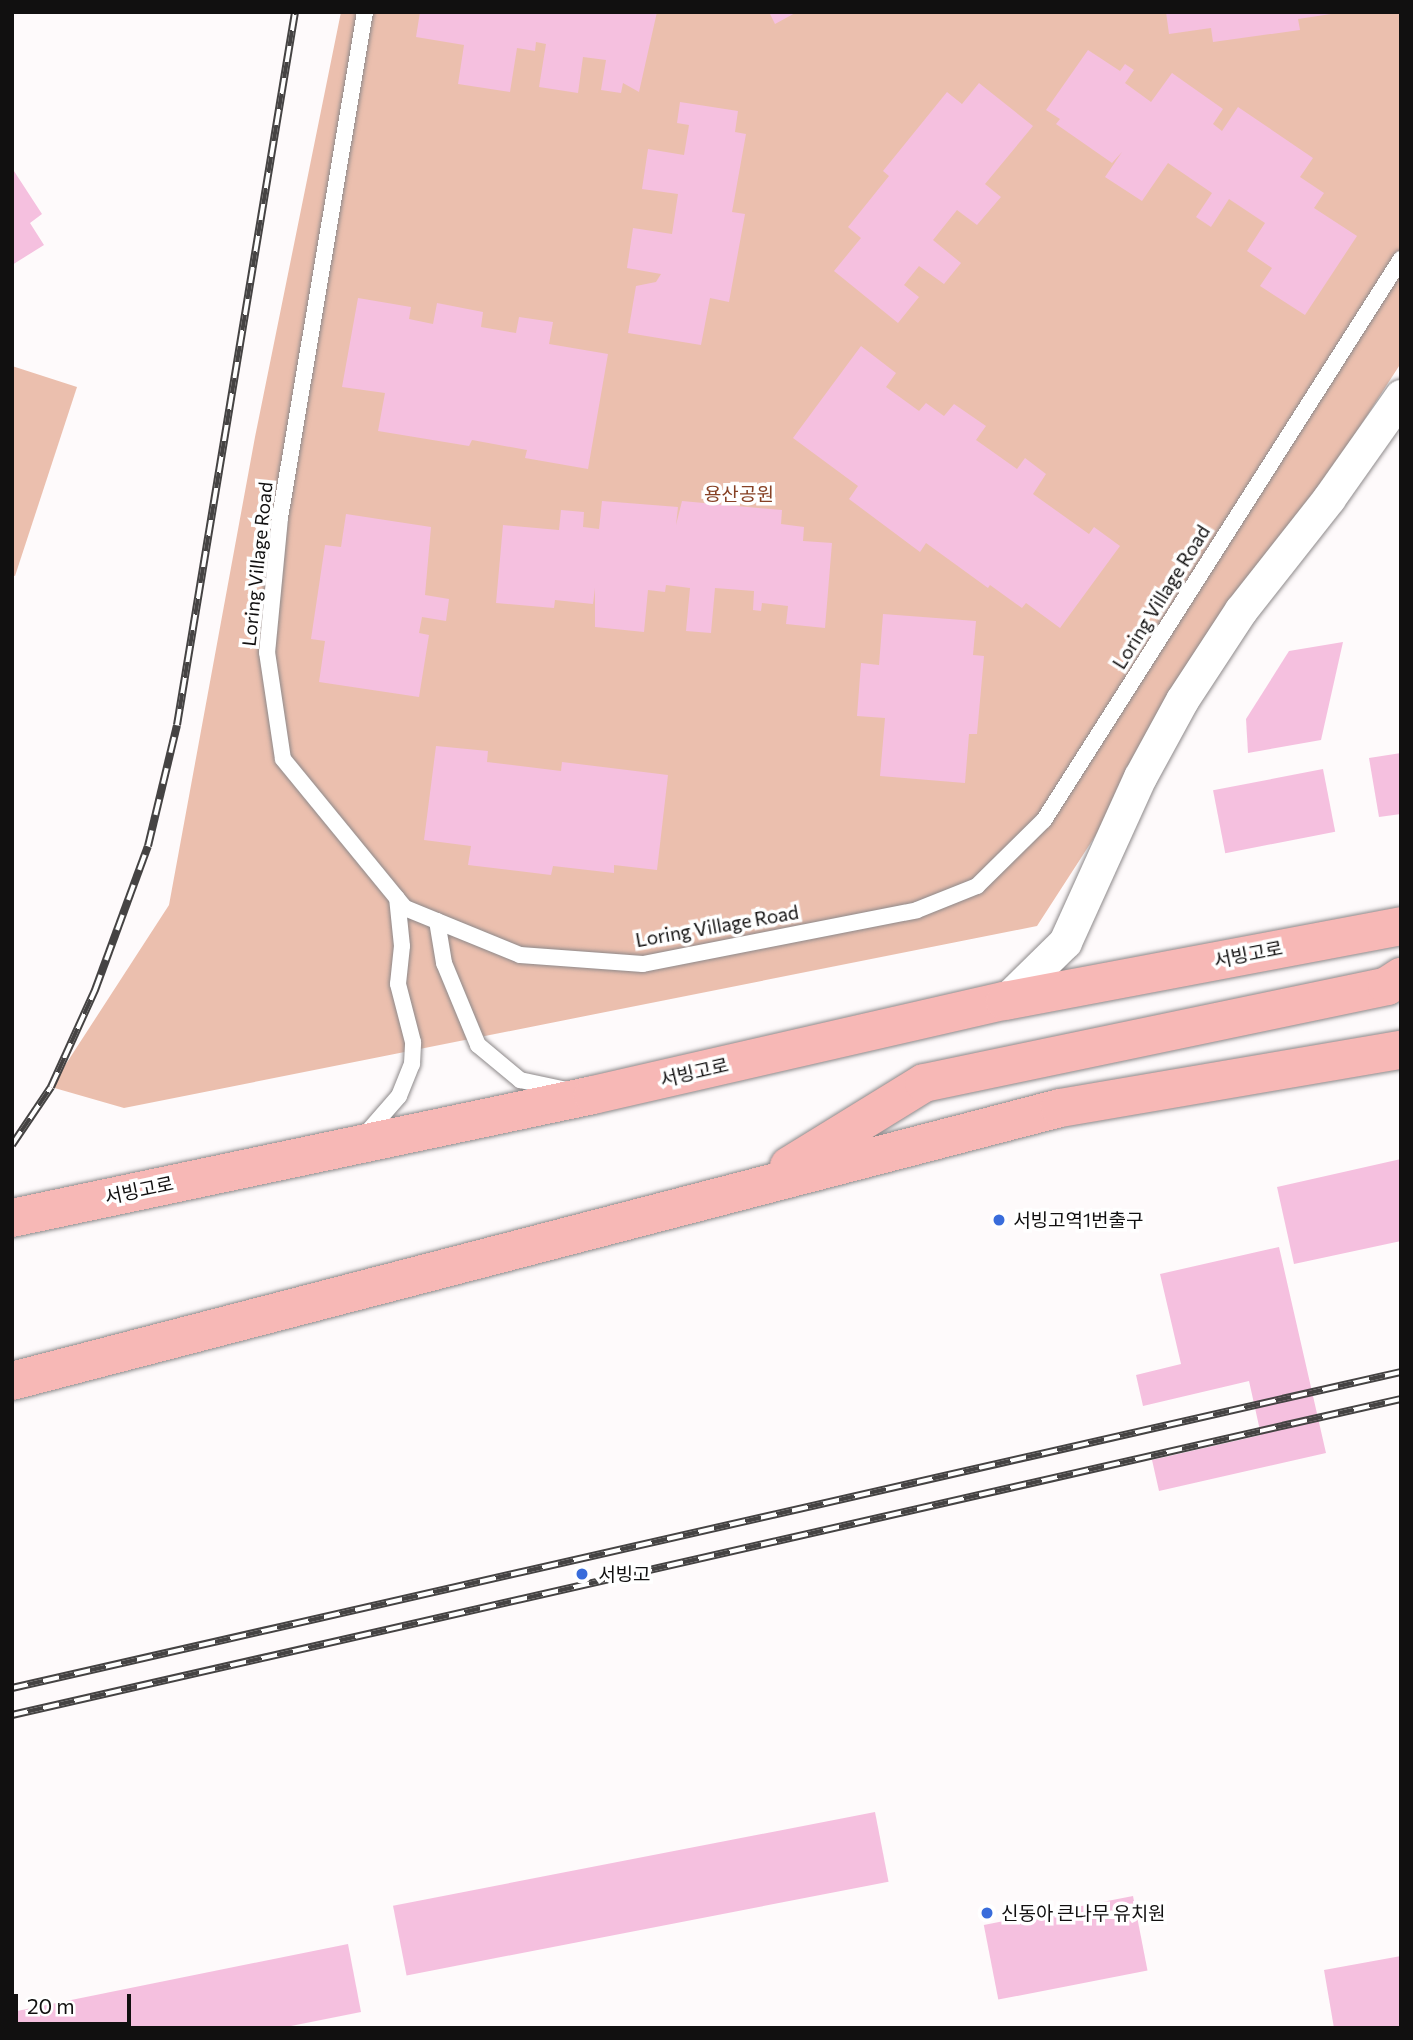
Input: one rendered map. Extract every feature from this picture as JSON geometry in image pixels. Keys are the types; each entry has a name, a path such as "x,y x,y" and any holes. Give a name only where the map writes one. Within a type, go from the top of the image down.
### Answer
{"main road":[{"name":"서빙고로","path":"12,1218 593,1095 1004,1001 1392,935"},
{"path":"758,1185 924,1083 1387,986 1401,977"},
{"path":"12,1381 1060,1108 1401,1050"}],"street":[{"path":"1004,1001 1065,942 1140,777 1182,700 1241,610 1329,498 1401,396"}],"lane":[{"name":"Loring Village Road","path":"365,12 280,518 267,652 283,759 405,908 520,955 643,964 917,910 977,886 1045,820 1401,259"},
{"path":"358,1143 399,1096 412,1063 413,1042 398,984 402,946 397,898"},
{"path":"437,921 444,963 478,1045 520,1080 593,1095"}],"green space":[{"name":"용산공원","path":"341,12 1401,12 1401,363 1037,926 124,1108 51,1087 169,905 255,437"},
{"path":"12,366 77,387 15,576 12,575"}],"building":[{"path":"420,12 657,12 639,92 623,83 621,93 601,90 606,60 583,57 578,93 539,87 546,44 536,42 535,51 517,48 510,92 458,84 464,45 416,37"},
{"path":"769,12 797,12 775,24"},
{"path":"1166,12 1331,14 1298,19 1300,30 1213,42 1211,28 1169,34"},
{"path":"1088,50 1120,71 1125,64 1134,70 1125,83 1151,102 1172,73 1223,109 1213,124 1222,131 1238,107 1313,158 1300,177 1324,193 1314,208 1357,236 1305,315 1260,286 1272,268 1247,251 1265,223 1229,199 1211,227 1196,217 1212,193 1168,163 1142,201 1105,177 1122,152 1112,163 1056,124 1060,119 1046,110"},
{"path":"979,83 1033,126 985,184 1001,197 977,225 957,210 933,240 961,263 944,284 919,266 904,285 919,297 898,323 834,271 861,238 848,227 889,176 883,171 947,92 962,104"},
{"path":"680,102 738,111 735,132 746,134 732,212 745,214 729,302 710,298 701,345 628,333 636,286 656,282 661,274 627,268 633,228 672,234 678,194 642,189 648,149 684,155 689,125 677,123"},
{"path":"12,168 42,214 30,223 44,245 12,265"},
{"path":"358,298 411,307 409,319 433,324 437,303 483,312 481,327 516,333 519,317 553,322 549,344 608,354 588,469 525,458 527,450 472,440 469,446 378,431 385,393 342,387"},
{"path":"861,346 896,373 886,387 919,411 926,403 944,416 954,404 986,426 976,440 1017,469 1025,458 1046,474 1033,494 1089,534 1094,527 1120,546 1060,628 1026,603 1022,608 990,585 988,588 926,543 920,552 849,499 858,486 793,438"},
{"path":"602,501 678,507 676,525 682,501 782,510 781,524 804,527 803,541 832,543 825,628 786,624 788,606 762,603 761,611 753,610 754,591 715,588 711,633 686,631 690,588 666,585 665,592 648,590 644,632 595,627 595,588 593,604 555,600 554,608 496,603 503,525 559,530 561,510 584,512 583,527 599,529"},
{"path":"346,514 431,527 425,595 449,599 446,621 422,617 419,633 429,635 419,697 319,682 325,641 311,639 325,545 341,547"},
{"path":"883,614 976,621 973,655 984,656 977,734 969,734 965,783 880,776 885,718 857,716 861,663 879,665"},
{"path":"1343,642 1321,740 1248,753 1246,719 1289,651"},
{"path":"436,746 488,751 487,762 561,771 562,762 668,775 657,870 614,865 614,873 553,866 551,875 468,865 471,846 424,840"},
{"path":"1401,753 1401,814 1379,817 1369,758"},
{"path":"1323,769 1335,832 1225,853 1213,790"},
{"path":"1401,1159 1401,1241 1294,1264 1277,1187"},
{"path":"1279,1247 1326,1453 1159,1491 1152,1460 1261,1435 1249,1381 1143,1406 1136,1375 1181,1364 1160,1274"},
{"path":"875,1812 889,1882 407,1975 393,1906"},
{"path":"1133,1896 1148,1971 998,2000 984,1925"},
{"path":"348,1944 361,2012 281,2028 12,2028 12,2012"},
{"path":"1401,1956 1401,2028 1334,2028 1324,1970"}],"railway":[{"path":"12,1145 51,1087 95,990 148,846 177,725 295,12"},
{"path":"12,1688 1401,1372"},
{"path":"12,1715 1401,1399"}],"place":[{"name":"서빙고역1번출구","path":"999,1220"},
{"name":"서빙고","path":"582,1574"},
{"name":"신동아 큰나무 유치원","path":"987,1913"}]}
